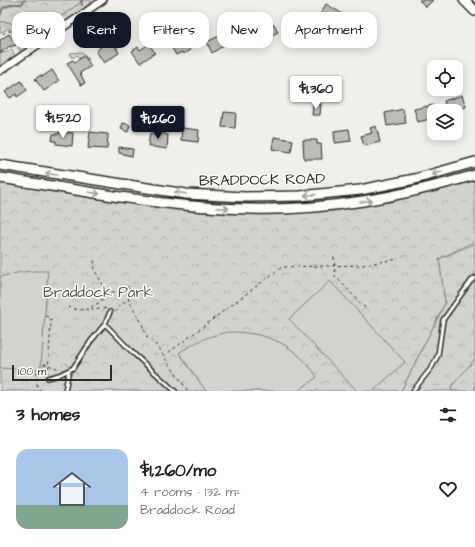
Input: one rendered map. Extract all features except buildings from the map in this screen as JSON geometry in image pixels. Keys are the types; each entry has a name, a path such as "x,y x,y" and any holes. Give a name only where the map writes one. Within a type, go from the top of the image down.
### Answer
{"main road":[{"path":"464,0 475,12"},
{"name":"BRADDOCK ROAD","path":"0,166 186,194 245,197 300,196 360,190 415,179 475,162"},
{"name":"BRADDOCK ROAD","path":"0,178 168,204 249,210 310,208 365,201 401,195 475,175"}],"street":[{"path":"0,71 102,0"}],"lane":[{"path":"413,391 432,368 438,355 443,320 471,280 475,278"},
{"path":"48,378 73,368 91,341 105,324 111,312"},
{"path":"105,324 173,391"},
{"path":"65,391 69,370"}],"path":[{"path":"2,34 7,31 10,31 12,34"},
{"path":"334,257 335,276 367,310"},
{"path":"164,356 282,267 368,265 398,259"},
{"path":"94,260 95,270 106,290 106,294"},
{"path":"128,286 127,291 129,300 148,337 164,356 188,391"},
{"path":"68,307 78,310 92,308 100,302 106,294 127,291"},
{"path":"92,308 93,310 111,312 129,300"},
{"path":"46,316 51,320 48,378"},
{"path":"41,391 37,385 37,371 45,364 64,369"}],"green space":[{"path":"0,0 84,0 65,13 65,12 12,12 12,24 0,22"},
{"path":"84,0 92,0 80,12 73,12 73,17 65,23 65,13"},
{"path":"0,22 12,24 12,32 9,28 0,33"},
{"path":"19,48 27,48 21,52"},
{"path":"12,49 15,57 0,67 0,53 7,52"},
{"path":"80,52 89,59 87,60 84,56 80,59 77,55 72,58 70,53"},
{"name":"Braddock Park","path":"475,175 475,241 439,259 445,303 401,391 0,391 0,179 206,207 310,208"},
{"path":"475,243 475,391 401,391 445,303 439,259"},
{"path":"48,271 41,366 35,370 0,368 0,277 21,272"},
{"path":"330,281 405,362 373,391 357,391 289,319"},
{"path":"229,332 256,335 280,342 300,356 317,377 298,391 206,391 179,353 203,340 215,335"},
{"path":"475,359 475,391 452,391 451,387"}],"waterway":[{"path":"0,16 3,8 13,4 21,4 25,0"},
{"path":"81,0 82,5"}]}
